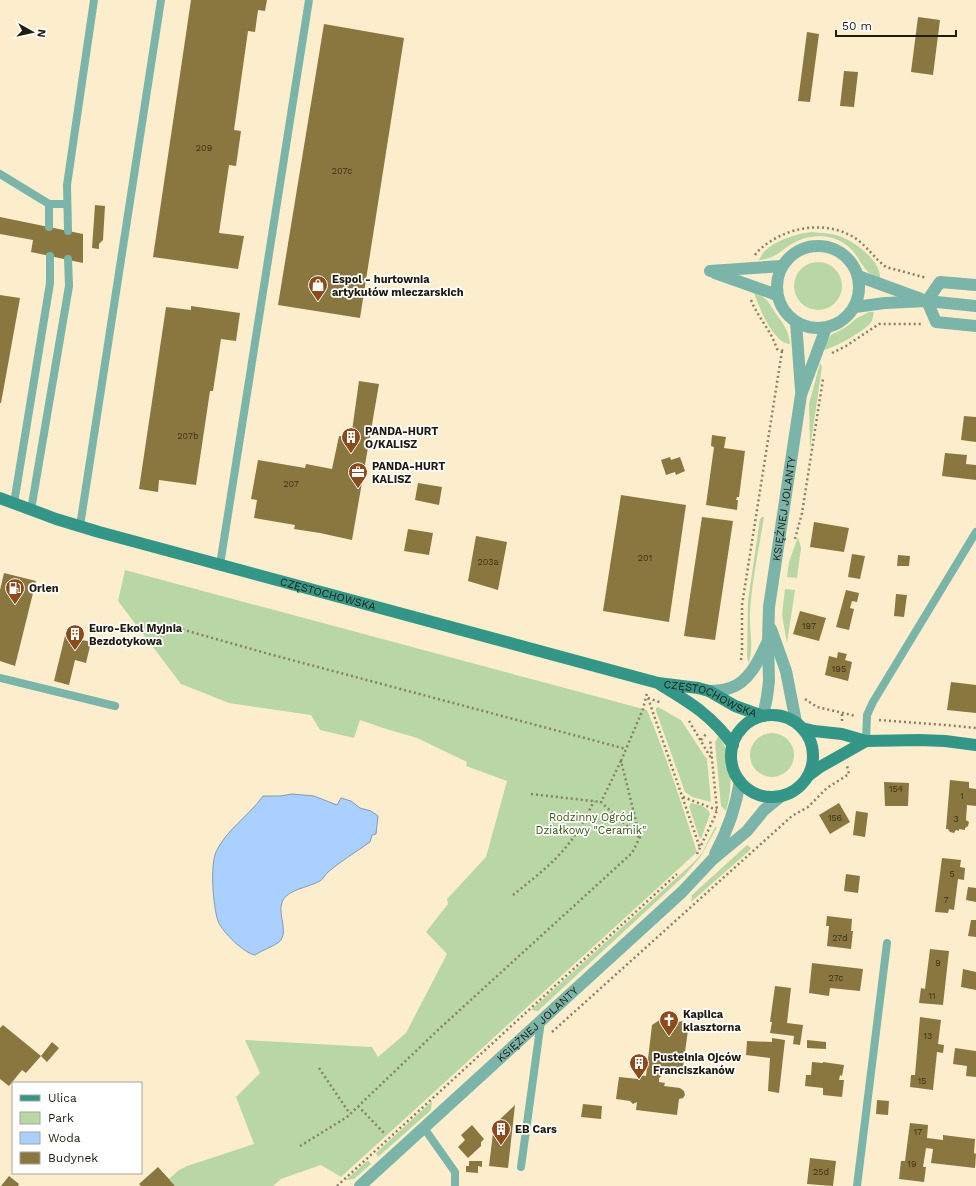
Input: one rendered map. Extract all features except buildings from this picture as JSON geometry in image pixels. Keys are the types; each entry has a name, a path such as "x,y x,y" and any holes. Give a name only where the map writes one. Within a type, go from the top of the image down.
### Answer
{"main road":[{"name":"CZĘSTOCHOWSKA","path":"0,498 80,526 654,682 685,685 709,691 735,706 762,716"},
{"name":"CZĘSTOCHOWSKA","path":"654,682 687,700 701,710 716,723 733,745"},
{"path":"866,741 820,767 808,776 801,785 792,792 781,796 762,796 754,793 740,781 732,764 731,754 737,735 753,720 762,716 776,715 814,731 842,734 866,741 919,740 945,741 976,745"},
{"path":"799,725 808,737 812,746 812,762 808,776"}],"street":[{"path":"819,245 828,246 844,254 850,260 858,276 859,292 855,306 850,314 843,320 826,328 810,328 796,322 784,310 777,295 777,280 782,266 794,253 802,248 819,245"},
{"path":"777,295 710,271 782,266"},
{"path":"858,276 927,301 936,322 976,326"},
{"path":"927,301 940,282 976,285"},
{"path":"855,306 927,301 976,306"},
{"name":"KSIĘŻNEJ JOLANTY","path":"796,322 801,395"},
{"name":"KSIĘŻNEJ JOLANTY","path":"762,716 768,697 768,622 771,590 801,395 826,328"},
{"name":"KSIĘŻNEJ JOLANTY","path":"768,622 786,671 799,725"},
{"path":"709,691 730,688 739,684 759,661 768,642"},
{"name":"KSIĘŻNEJ JOLANTY","path":"712,860 723,840 730,822 737,800 740,781"},
{"name":"KSIĘŻNEJ JOLANTY","path":"363,1185 682,892 712,860 747,831 764,810 781,796"}],"lane":[{"path":"68,231 67,185 94,0"},
{"path":"80,526 161,0"},
{"path":"220,564 309,0"},
{"path":"0,174 49,204 67,204"},
{"path":"49,204 49,227"},
{"path":"14,503 50,283 50,256"},
{"path":"31,510 69,286 68,260"},
{"path":"866,741 867,718 873,702 976,532"},
{"path":"0,678 115,706"},
{"path":"857,1186 887,943"},
{"path":"521,1167 541,1021"},
{"path":"424,1128 455,1172 455,1186"}],"path":[{"path":"750,268 751,261 757,252 775,238 800,229 816,227 840,230 854,237 886,267 940,282"},
{"path":"747,676 738,667 741,660 742,651 742,605 782,351 777,349 773,337 758,316 747,290 748,285"},
{"path":"827,355 846,346 879,324 917,324 936,322"},
{"path":"793,543 799,528 802,513 824,377"},
{"path":"163,624 269,654 626,749"},
{"path":"601,802 621,761 654,682"},
{"path":"648,698 700,848"},
{"path":"842,714 883,721 976,728"},
{"path":"686,715 712,760"},
{"path":"693,860 717,810 709,730"},
{"path":"300,1146 350,1114 439,1029 632,853 640,837 621,761"},
{"path":"762,843 792,816 800,812 814,801 827,788 849,774"},
{"path":"531,794 601,802 640,837"},
{"path":"683,796 717,810"},
{"path":"514,895 570,843 580,828 594,801"},
{"path":"337,1186 681,871"},
{"path":"319,1068 350,1114"},
{"path":"358,1106 384,1133"}],"green space":[{"path":"811,232 839,236 852,242 866,253 877,265 880,279 869,273 849,247 838,240 831,238 816,236 801,240 774,256 759,260 767,249 781,240"},
{"path":"813,262 823,262 832,266 838,272 841,277 841,295 832,306 823,310 813,310 804,306 798,300 794,291 794,281 798,272 804,266"},
{"path":"754,293 766,299 786,328 789,335 790,344 778,338 772,331 759,307"},
{"path":"869,312 874,312 872,321 869,325 850,338 824,350 827,340 831,335"},
{"path":"820,363 822,367 810,449 809,404"},
{"path":"764,517 751,600 751,650 749,662 747,656 748,601 760,519"},
{"path":"798,537 801,548 797,578 787,577 789,562"},
{"name":"Rodzinny Ogród Działkowy \"Ceramik\"","path":"125,570 647,710 680,798 697,852 341,1177 321,1165 281,1179 273,1186 175,1186 169,1179 179,1170 187,1166 254,1144 236,1097 260,1073 245,1040 372,1047 378,1057 406,1033 447,954 426,932 448,904 447,899 486,857 507,781 466,766 467,762 417,738 360,720 354,738 320,730 311,715 229,703 181,684 118,601"},
{"path":"785,589 795,590 787,643 782,615"},
{"path":"658,707 681,720 707,759 711,802 692,797 685,792 656,711 656,708"},
{"path":"768,733 776,733 781,734 788,739 793,746 793,764 788,771 781,776 768,777 760,774 753,767 750,759 750,751 753,743 760,736"},
{"path":"719,735 727,753 731,782 726,811 721,806 715,742"},
{"path":"691,803 700,805 710,814 701,839 689,806"},
{"path":"715,827 717,827 701,856 685,875 538,1011 531,1010 694,862 702,853"},
{"path":"747,845 751,848 749,851 691,902 692,895"},
{"path":"432,1101 431,1110 378,1157 376,1153"},
{"path":"367,1161 371,1164 354,1179 346,1180"}],"water":[{"path":"292,794 314,796 337,805 341,798 351,801 360,808 371,811 378,816 376,834 372,835 370,842 343,860 328,872 320,881 286,896 281,905 283,928 282,938 277,944 255,955 245,951 234,942 224,931 218,921 213,886 214,858 220,844 263,796"}],"place":[{"name":"Espol - hurtownia artykułów mleczarskich","path":"318,302"},
{"name":"PANDA-HURT O/KALISZ","path":"351,454"},
{"name":"PANDA-HURT KALISZ","path":"358,489"},
{"name":"Orlen","path":"15,605"},
{"name":"Euro-Ekol Myjnia Bezdotykowa","path":"75,651"},
{"name":"Kaplica klasztorna","path":"669,1037"},
{"name":"Pustelnia Ojców Franciszkanów","path":"639,1080"},
{"name":"EB Cars","path":"501,1146"}]}
